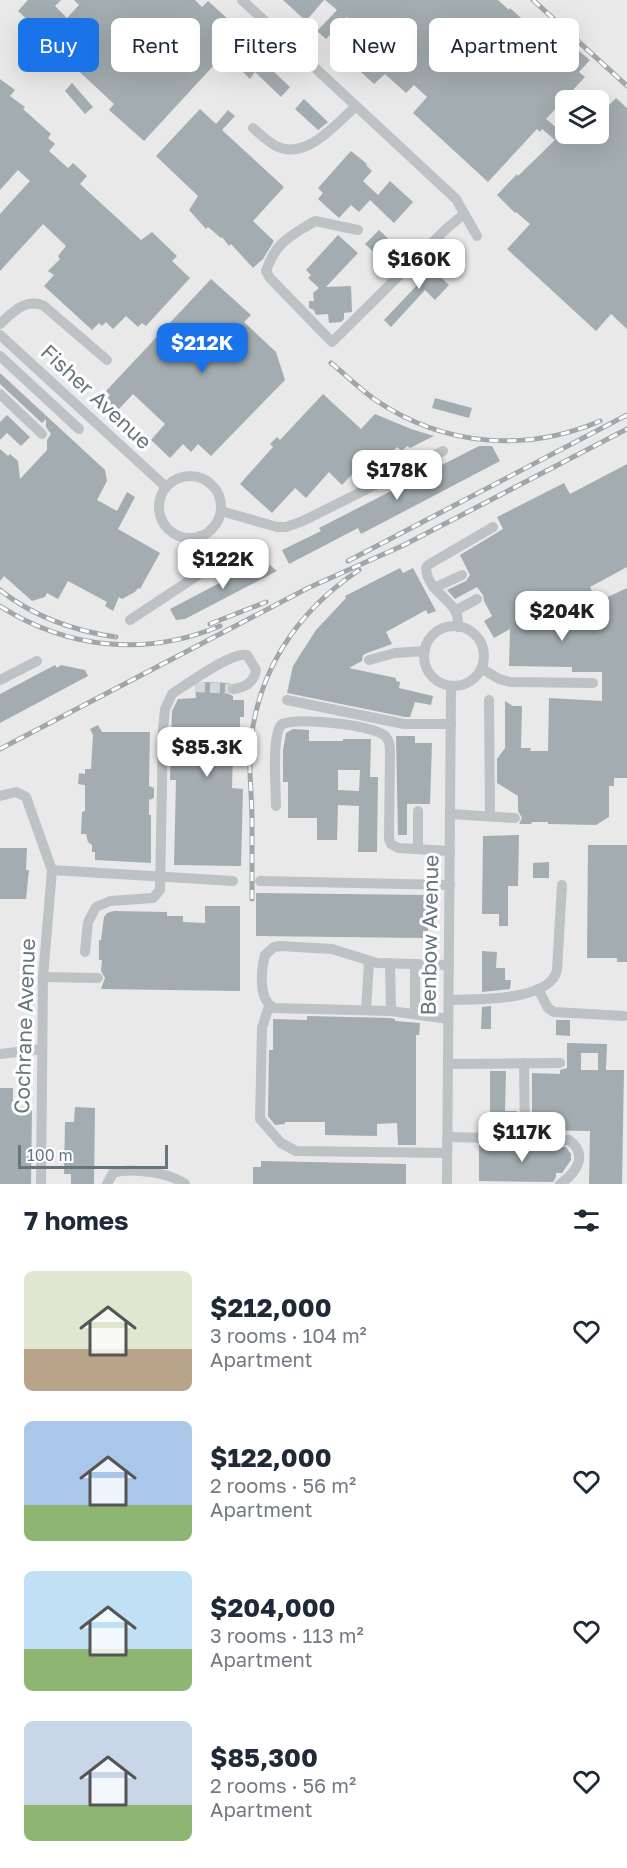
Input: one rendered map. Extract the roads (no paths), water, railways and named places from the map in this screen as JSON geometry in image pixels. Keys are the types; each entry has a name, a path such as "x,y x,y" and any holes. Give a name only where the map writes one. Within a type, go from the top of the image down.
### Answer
{"lane":[{"path":"242,0 456,199 477,236"},
{"path":"253,128 275,146 296,150 312,143 356,106"},
{"path":"358,230 315,220 284,239 271,257 266,271 270,278 332,342 446,228 464,214"},
{"path":"0,324 20,308 30,303 38,303 108,360"},
{"name":"Fisher Avenue","path":"0,334 165,487"},
{"path":"0,356 79,429"},
{"path":"0,394 42,434"},
{"path":"221,511 278,527 294,525 443,451"},
{"path":"190,476 202,478 211,484 219,494 221,511 215,526 200,536 189,538 168,530 159,508 165,487 181,477 190,476"},
{"path":"458,627 455,611 434,588 426,572 428,565 493,527"},
{"path":"130,620 198,575 204,564 200,536"},
{"path":"434,588 462,575"},
{"path":"455,611 477,599"},
{"path":"458,627 473,633 480,641 484,651 481,668 472,680 462,685 451,686 441,683 432,676 426,666 425,651 433,636 442,629 458,627"},
{"path":"369,660 396,653 425,651"},
{"path":"85,952 88,922 96,907 110,901 153,898 160,890 164,720 167,702 172,694 190,686 231,658 243,654 247,656 256,670 255,677 244,687 233,689"},
{"path":"0,680 37,662"},
{"path":"481,668 499,679 510,682 593,683"},
{"name":"Benbow Avenue","path":"447,1184 451,686"},
{"path":"287,700 404,724 451,724"},
{"path":"489,700 490,816"},
{"path":"276,806 275,743 276,732 282,724 298,721 324,722 381,733 388,740 390,751 389,839 394,847 450,851"},
{"path":"0,796 16,792 26,797 52,870 161,878 233,880"},
{"path":"418,811 418,849"},
{"path":"450,814 515,818"},
{"name":"Cochrane Avenue","path":"41,1184 43,977 52,870"},
{"path":"260,880 450,885"},
{"path":"448,1000 511,996 538,989 552,980 556,975 562,885"},
{"path":"448,1019 391,1011 274,1008 269,1006 263,997 263,962 265,955 274,947 332,949 369,962 449,965"},
{"path":"366,1010 369,962"},
{"path":"390,963 391,1011"},
{"path":"415,964 415,1014"},
{"path":"43,977 98,978"},
{"path":"538,989 548,1008 554,1012 624,1016"},
{"path":"269,1006 262,1028 260,1119 281,1143 296,1151 447,1153"},
{"path":"0,1054 42,1049"},
{"path":"524,1063 525,1138"},
{"path":"448,1064 561,1063"},
{"path":"447,1137 569,1140 574,1144 578,1154 575,1171 560,1184"},
{"path":"107,1184 113,1173 128,1170 172,1176 185,1184"}],"tunnel":[{"path":"195,687 233,689"}],"railway":[{"path":"533,0 627,86"},
{"path":"331,363 377,401 430,428 457,436 515,441 543,438 600,421"},
{"path":"348,561 627,415"},
{"path":"0,749 308,588 404,545 627,429"},
{"path":"252,899 250,752 253,724 260,697 282,648 298,626 336,587 359,570"},
{"path":"0,590 40,615 85,631 116,637"},
{"path":"210,624 266,602"},
{"path":"0,606 52,632 107,644 136,645 164,642 192,636 220,626"}]}
